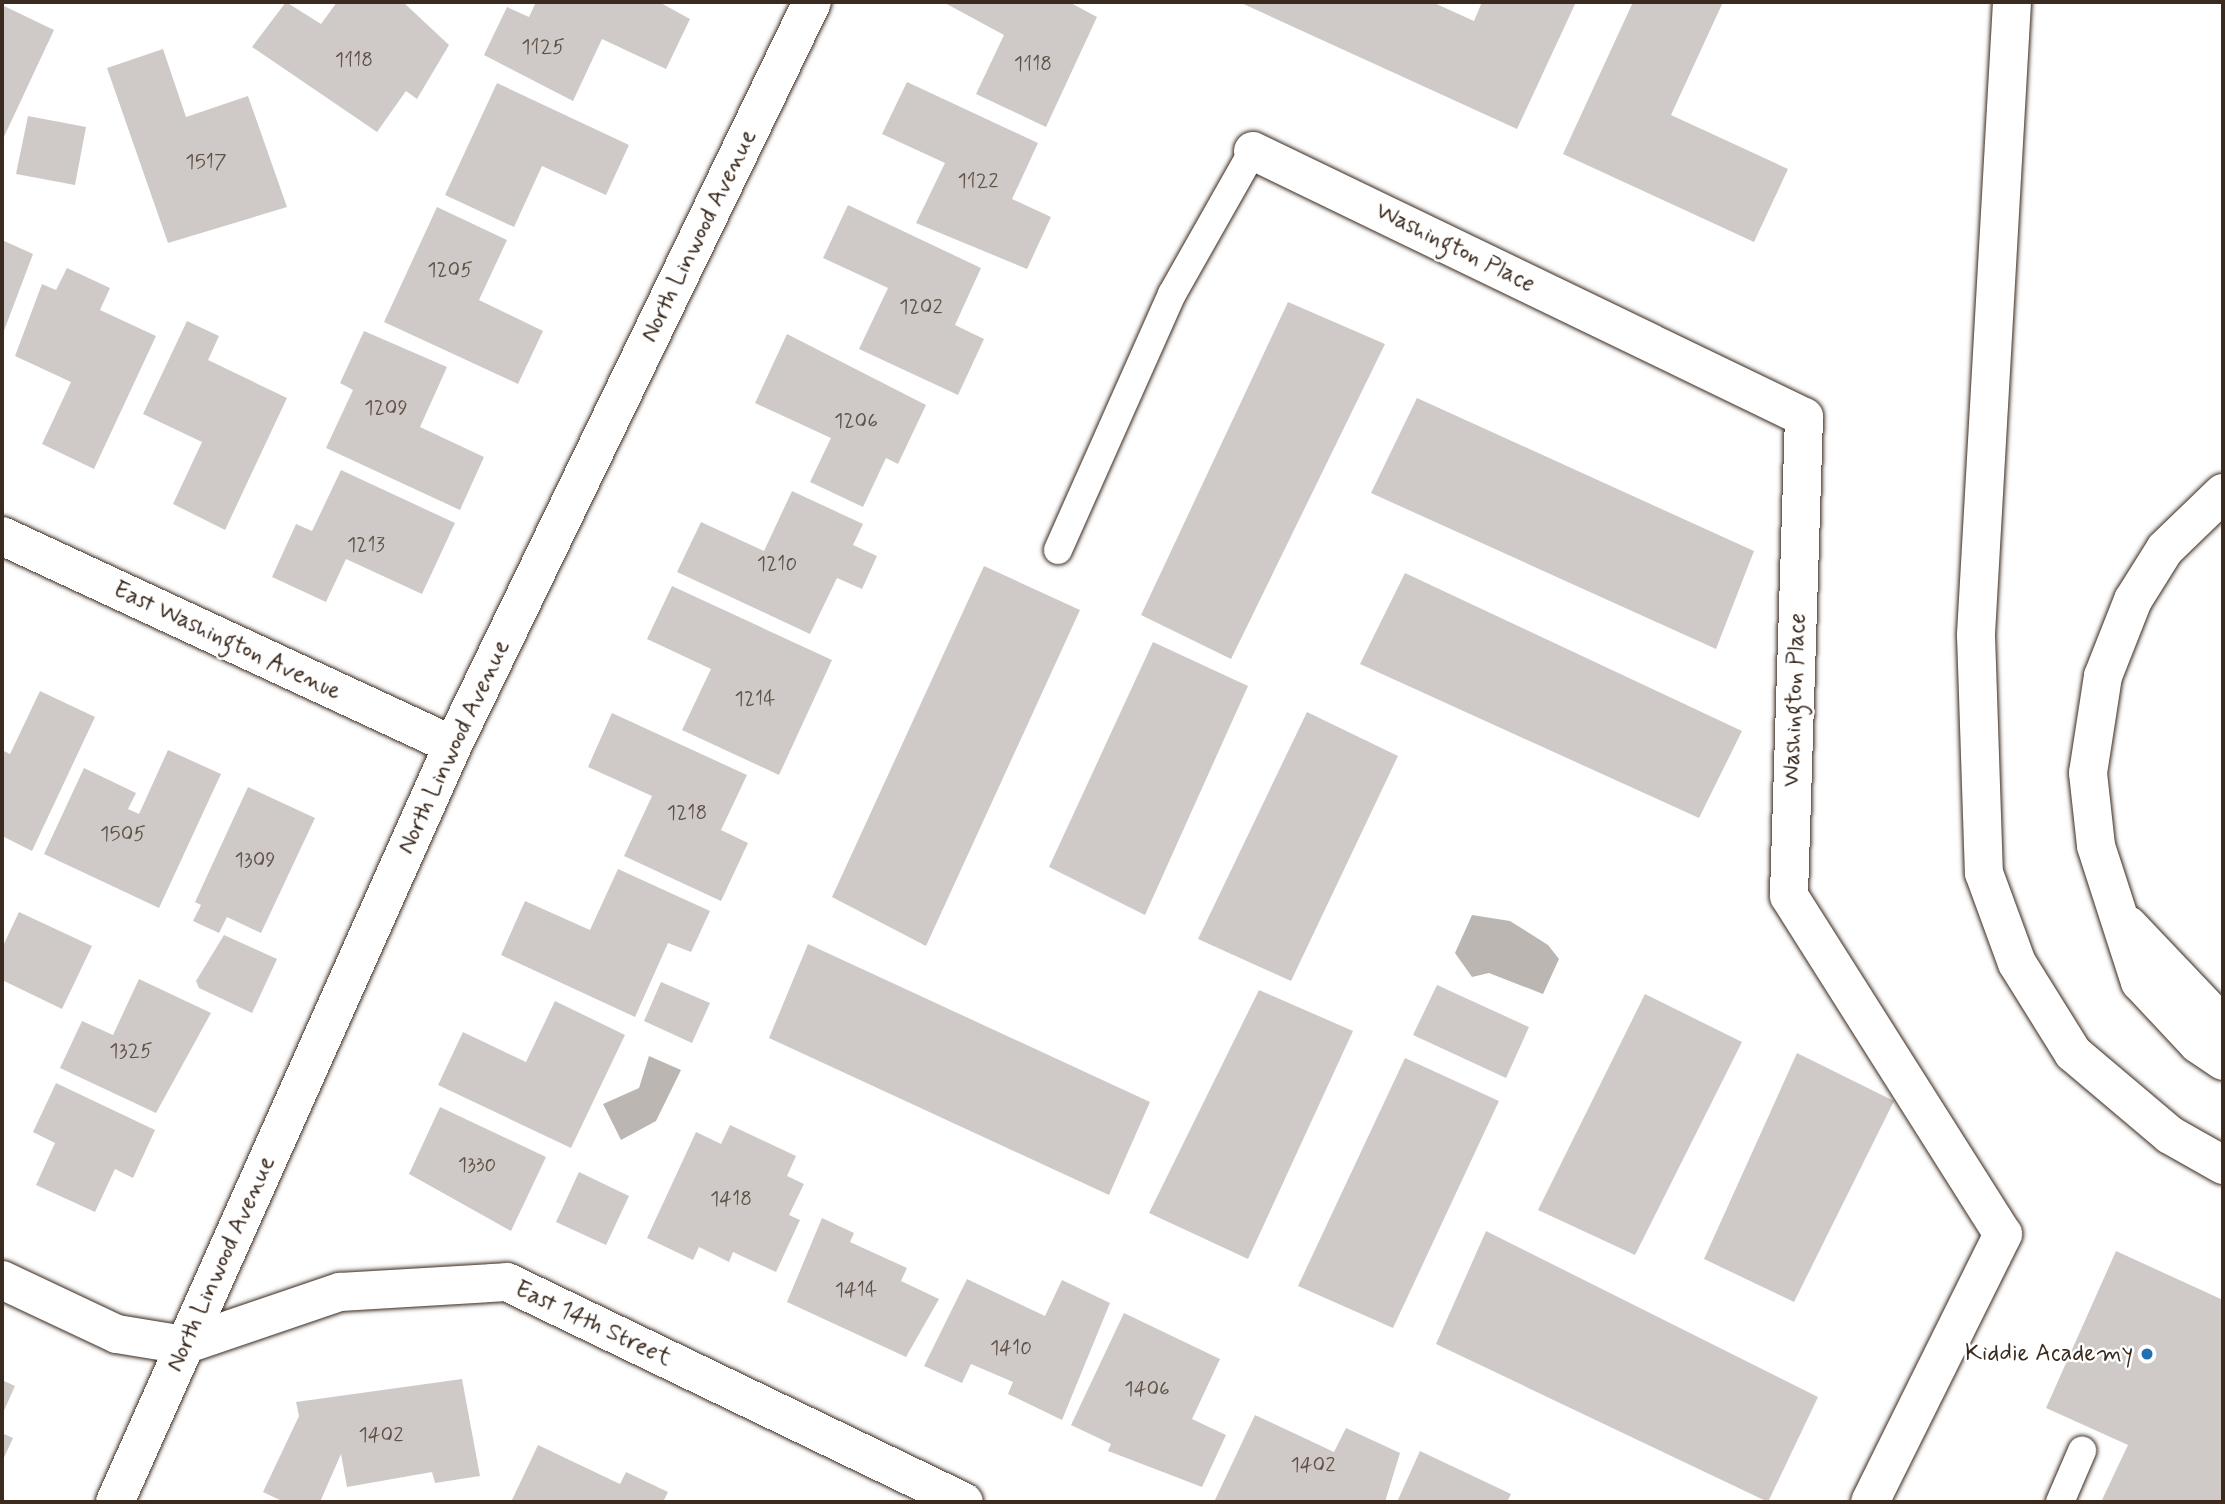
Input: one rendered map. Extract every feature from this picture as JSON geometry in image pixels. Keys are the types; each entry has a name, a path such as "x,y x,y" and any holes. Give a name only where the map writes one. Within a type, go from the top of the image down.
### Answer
{"main road":[{"name":"North Linwood Avenue","path":"115,1502 453,745 813,2"},
{"path":"2012,2 1976,635 1983,873 2033,995 2073,1053 2170,1135 2223,1165"},
{"name":"Washington Place","path":"1253,150 1804,417 1789,896 2003,1234 1870,1502"},
{"path":"2223,493 2165,549 2133,600 2103,676 2088,773 2096,846 2122,917 2140,982 2198,1044 2223,1061"},
{"name":"East Washington Avenue","path":"2,536 453,745"},
{"path":"2122,917 2223,1025"},
{"name":"East 14th Street","path":"2,1280 117,1334 184,1345 340,1292 507,1282 964,1502"}],"lane":[{"path":"1058,550 1172,294 1253,150"},
{"path":"2060,1502 2082,1451"}],"shaded area":[{"path":"1472,915 1510,921 1548,945 1559,959 1543,994 1489,973 1472,977 1455,953"},
{"path":"649,1056 681,1070 656,1121 621,1140 603,1104 639,1088"}],"building":[{"path":"286,2 321,24 337,2 403,2 449,45 417,99 406,91 377,132 252,47"},
{"path":"536,2 659,2 690,19 666,69 602,39 573,101 484,55 507,7 529,17"},
{"path":"943,2 1069,2 1097,17 1046,127 976,94 1004,35"},
{"path":"1239,2 1432,2 1474,21 1482,2 1576,2 1517,129"},
{"path":"1633,2 1723,2 1671,115 1788,169 1754,242 1563,154"},
{"path":"2,5 54,30 2,141"},
{"path":"163,49 186,117 248,96 287,207 168,243 107,68"},
{"path":"907,82 1038,143 1012,199 1051,217 1027,269 916,223 945,163 882,134"},
{"path":"497,83 629,145 606,195 542,166 514,227 445,195"},
{"path":"28,116 86,127 75,185 16,174"},
{"path":"848,205 981,268 955,325 984,339 958,395 859,349 888,288 823,258"},
{"path":"437,207 507,240 479,300 543,331 518,384 384,322"},
{"path":"2,240 33,254 2,336"},
{"path":"67,268 110,288 100,310 156,336 94,469 42,444 71,382 15,356 42,284 56,290"},
{"path":"1288,302 1385,344 1231,659 1141,615"},
{"path":"187,321 219,336 208,360 287,398 225,530 173,504 202,442 143,414"},
{"path":"364,331 447,367 420,427 484,457 460,510 326,448 353,390 340,383"},
{"path":"787,334 926,405 898,464 886,458 863,507 810,482 831,438 755,403"},
{"path":"1417,398 1754,551 1716,649 1371,493"},
{"path":"341,470 455,523 422,594 346,559 326,602 272,577 296,524 312,531"},
{"path":"792,491 863,524 853,545 877,556 862,589 837,578 810,634 677,572 701,522 764,551"},
{"path":"984,566 1080,610 926,946 832,897"},
{"path":"1405,573 1742,731 1699,818 1360,664"},
{"path":"672,586 832,660 779,775 682,730 711,669 647,639"},
{"path":"1153,642 1248,686 1145,915 1049,867"},
{"path":"40,691 95,717 32,851 2,836 2,750 10,754"},
{"path":"1307,712 1398,756 1291,981 1198,939"},
{"path":"612,713 747,775 721,830 748,843 721,901 624,856 652,796 588,767"},
{"path":"168,750 221,774 159,908 44,854 84,768 136,793 128,809 139,814"},
{"path":"248,787 315,818 261,933 227,917 219,933 193,921 201,905 195,902"},
{"path":"618,869 710,911 691,952 668,943 635,1017 501,955 525,901 590,930"},
{"path":"19,912 92,946 62,1009 2,980 2,948"},
{"path":"224,935 277,959 252,1013 199,988 196,981"},
{"path":"808,944 1150,1102 1109,1195 769,1038"},
{"path":"139,979 211,1013 156,1113 60,1068 82,1021 113,1035"},
{"path":"661,982 710,1003 692,1043 644,1021"},
{"path":"1437,985 1529,1027 1506,1078 1413,1035"},
{"path":"1259,990 1353,1031 1248,1259 1149,1213"},
{"path":"1645,994 1742,1042 1635,1255 1538,1210"},
{"path":"555,1001 625,1035 571,1148 438,1085 463,1032 526,1062"},
{"path":"1797,1053 1894,1101 1794,1302 1704,1259"},
{"path":"1405,1058 1499,1101 1393,1328 1298,1286"},
{"path":"56,1083 155,1130 133,1178 115,1169 95,1212 36,1185 55,1143 33,1132"},
{"path":"440,1107 546,1157 511,1231 409,1174"},
{"path":"730,1125 796,1156 787,1176 804,1184 789,1215 800,1220 776,1272 733,1252 729,1262 699,1247 693,1260 647,1238 696,1132 721,1144"},
{"path":"579,1172 629,1196 606,1245 556,1222"},
{"path":"822,1218 854,1233 850,1242 907,1268 901,1281 939,1299 906,1357 787,1302"},
{"path":"1486,1231 1818,1397 1768,1502 1436,1344"},
{"name":"Kiddie Academy","path":"2116,1251 2223,1300 2223,1502 2101,1502 2128,1445 2046,1408"},
{"path":"967,1279 1045,1316 1062,1280 1110,1303 1062,1420 1008,1394 1013,1382 971,1364 962,1383 924,1366"},
{"path":"1124,1313 1220,1359 1192,1419 1226,1435 1202,1487 1108,1451 1111,1444 1071,1425"},
{"path":"462,1379 480,1476 435,1483 432,1472 347,1487 341,1454 320,1502 284,1502 263,1492 299,1416 296,1402"},
{"path":"2,1380 15,1386 2,1415"},
{"path":"1255,1415 1334,1452 1346,1428 1400,1453 1385,1502 1214,1502"},
{"path":"2,1433 13,1438 2,1462"},
{"path":"538,1445 620,1484 626,1472 668,1492 663,1502 511,1502"},
{"path":"1420,1451 1511,1494 1507,1502 1397,1502"}],"place":[{"name":"Kiddie Academy","path":"2147,1354"}]}
